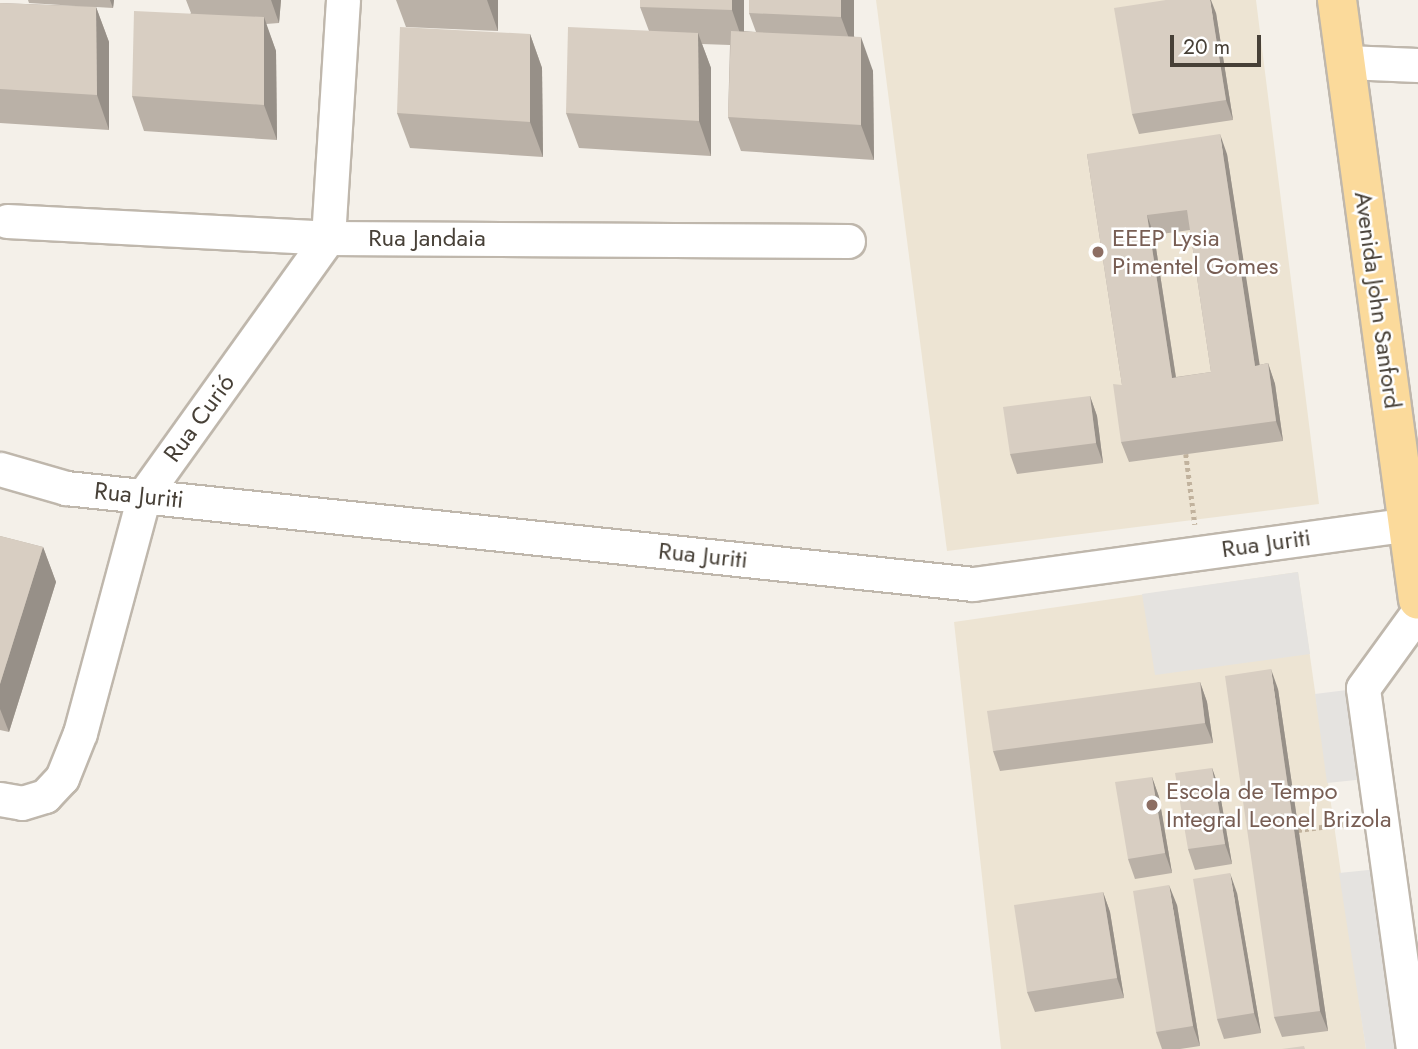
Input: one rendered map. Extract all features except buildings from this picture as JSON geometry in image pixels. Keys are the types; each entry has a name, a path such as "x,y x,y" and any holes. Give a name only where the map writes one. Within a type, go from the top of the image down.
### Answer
{"main road":[{"name":"Avenida John Sanford","path":"1336,0 1345,62 1401,344 1406,525 1418,600"}],"street":[{"path":"328,238 343,0"},
{"path":"1345,62 1418,65"},
{"name":"Rua Jandaia","path":"6,220 328,238 848,241"},
{"name":"Rua Curió","path":"0,799 22,803 45,796 62,778 80,733 144,495 328,238"},
{"name":"Rua Juriti","path":"0,469 66,488 973,584 1406,525"},
{"path":"1413,1049 1363,688 1418,612"}],"path":[{"path":"1185,454 1199,552"},
{"path":"1298,830 1381,820"}],"shaded area":[{"name":"EEEP Lysia Pimentel Gomes","path":"876,0 1256,0 1319,504 947,551"},
{"name":"Escola de Tempo Integral Leonel Brizola","path":"1298,572 1366,1049 1001,1049 954,622"},
{"path":"1298,572 1310,654 1155,675 1142,594"},
{"path":"1363,688 1375,778 1327,783 1315,694"},
{"path":"1388,868 1413,1049 1366,1049 1339,873"}],"place":[{"name":"EEEP Lysia Pimentel Gomes","path":"1098,252"},
{"name":"Escola de Tempo Integral Leonel Brizola","path":"1152,805"}]}
